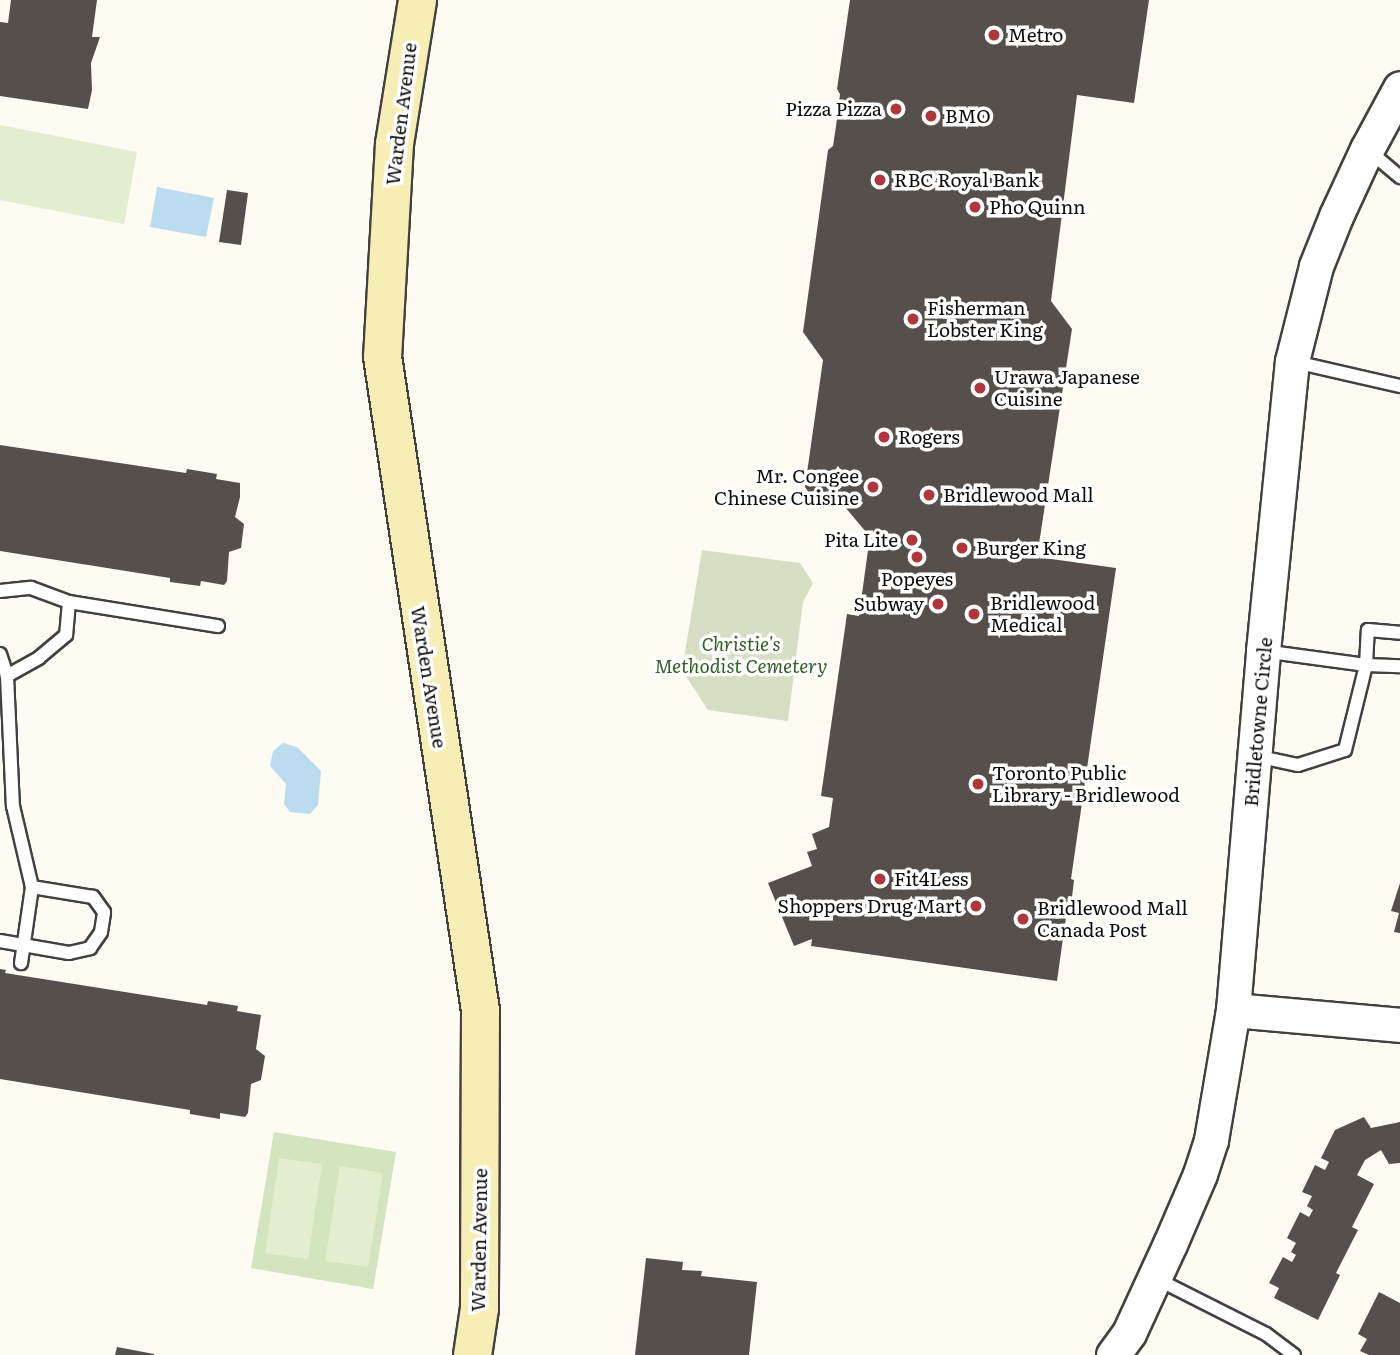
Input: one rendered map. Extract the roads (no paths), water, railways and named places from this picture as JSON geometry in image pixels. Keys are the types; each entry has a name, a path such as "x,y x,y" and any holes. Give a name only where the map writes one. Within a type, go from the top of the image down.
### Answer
{"main road":[{"name":"Warden Avenue","path":"416,0 394,143 382,356 480,1010 480,1308 472,1355"}],"street":[{"name":"Bridletowne Circle","path":"1113,1355 1129,1333 1208,1151 1233,1010 1263,651 1292,361 1317,266 1367,149 1400,88"},
{"path":"1233,1010 1400,1025"}],"lane":[{"path":"1367,149 1400,177"},
{"path":"1292,361 1400,386"},
{"path":"0,591 31,588 69,602 218,626"},
{"path":"7,676 39,658 66,635 69,602"},
{"path":"1255,756 1298,765 1345,750 1366,666 1368,631 1400,633"},
{"path":"1263,651 1366,666 1400,666"},
{"path":"0,654 7,676 6,806 32,887 21,963"},
{"path":"0,942 69,953 90,948 101,932 104,912 93,897 32,887"},
{"path":"1154,1278 1266,1334 1294,1355"}],"water":[{"path":"157,187 214,198 206,237 150,227"},
{"path":"283,743 297,747 321,771 318,805 310,814 290,812 284,804 286,784 270,766 273,751"}],"place":[{"name":"Metro","path":"994,35"},
{"name":"Pizza Pizza","path":"896,109"},
{"name":"BMO","path":"931,116"},
{"name":"RBC Royal Bank","path":"880,180"},
{"name":"Pho Quinn","path":"975,207"},
{"name":"Fisherman Lobster King","path":"913,319"},
{"name":"Urawa Japanese Cuisine","path":"980,388"},
{"name":"Rogers","path":"884,437"},
{"name":"Mr. Congee Chinese Cuisine","path":"873,487"},
{"name":"Bridlewood Mall","path":"929,495"},
{"name":"Pita Lite","path":"912,540"},
{"name":"Burger King","path":"962,548"},
{"name":"Popeyes","path":"917,557"},
{"name":"Subway","path":"938,604"},
{"name":"Bridlewood Medical","path":"974,614"},
{"name":"Toronto Public Library - Bridlewood","path":"978,784"},
{"name":"Fit4Less","path":"880,879"},
{"name":"Shoppers Drug Mart","path":"976,906"},
{"name":"Bridlewood Mall Canada Post","path":"1023,919"}],"park label":[{"name":"Christie's Methodist Cemetery","path":"741,655"}]}
